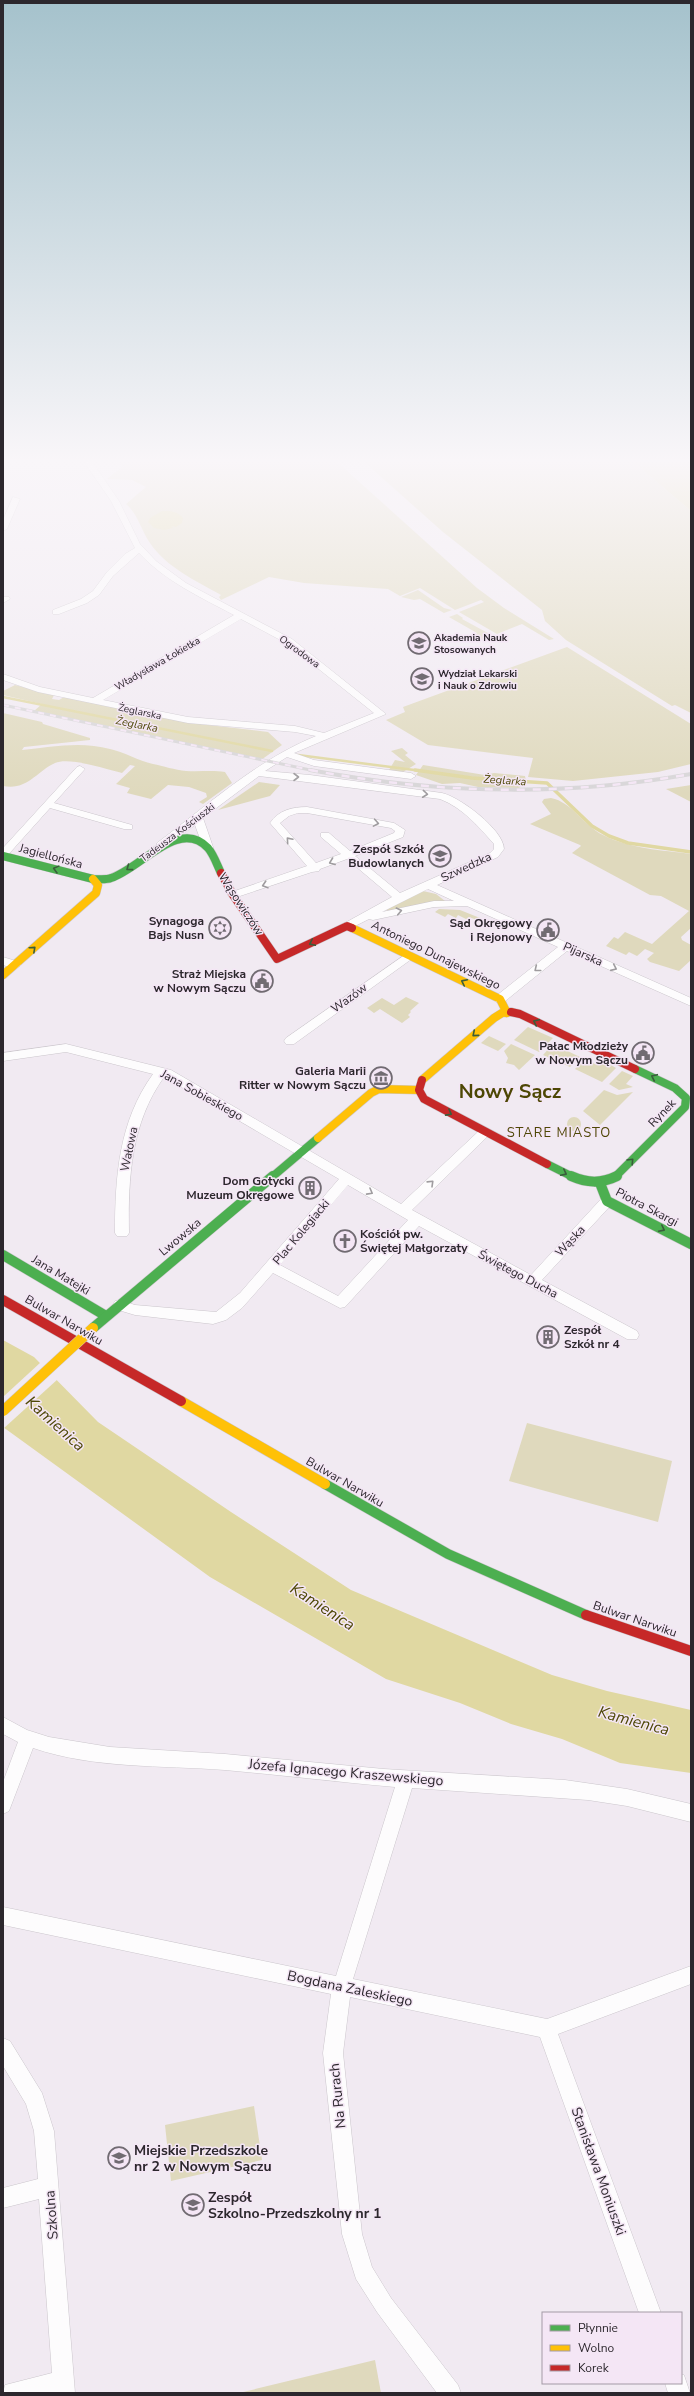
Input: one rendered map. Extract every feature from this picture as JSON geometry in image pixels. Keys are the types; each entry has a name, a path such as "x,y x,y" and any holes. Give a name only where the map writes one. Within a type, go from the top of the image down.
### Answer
{"street":[{"path":"56,612 84,601 96,593 112,572"},
{"name":"Ogrodowa","path":"164,572 170,577 294,644 381,714"},
{"name":"Władysława Łokietka","path":"94,701 241,615"},
{"name":"Żeglarska","path":"3,677 38,689 188,720 280,730 314,732 322,736"},
{"name":"Tadeusza Kościuszki","path":"93,879 105,879 118,876 286,753 302,744 381,714"},
{"name":"Żeglarska","path":"280,730 291,734 302,744"},
{"path":"286,753 301,760 314,763 411,776"},
{"path":"3,855 80,770"},
{"name":"Szwedzka","path":"258,773 280,777 310,778 430,794 449,799 459,803 469,811 499,843 500,849 494,855 398,898 361,919 277,959"},
{"path":"49,805 128,827"},
{"path":"233,895 315,869 399,835 400,830 394,826 319,812 295,810 286,813 275,823 315,869"},
{"name":"Wąsowiczów","path":"197,817 208,847 233,895 277,959"},
{"path":"325,835 398,898"},
{"path":"161,845 172,841 194,839 203,842 208,847"},
{"name":"Jagiellońska","path":"3,855 93,879"},
{"path":"3,975 96,892 98,884 93,879"},
{"name":"Pijarska","path":"432,883 440,892 476,905 686,1000"},
{"path":"361,919 434,904 476,905"},
{"name":"Antoniego Dunajewskiego","path":"347,926 500,999 507,1013"},
{"path":"500,999 566,946"},
{"name":"Wazów","path":"290,1041 409,956"},
{"path":"3,961 15,965"},
{"path":"686,1000 691,988"},
{"path":"507,1013 494,1018 426,1075 420,1082 419,1090 429,1102 485,1132 578,1180 600,1184"},
{"name":"Rynek","path":"507,1013 520,1014 680,1090 689,1097 685,1107 617,1176 600,1184"},
{"name":"Jana Sobieskiego","path":"3,1057 66,1048 167,1073 300,1152"},
{"name":"Wałowa","path":"122,1233 123,1181 131,1133 146,1095 161,1072"},
{"name":"Lwowska","path":"3,1411 106,1316 367,1096 379,1089 419,1090"},
{"path":"403,1210 485,1132"},
{"name":"Świętego Ducha","path":"300,1152 417,1219 632,1335"},
{"name":"Plac Kolegiacki","path":"346,1179 270,1266 340,1303 417,1219"},
{"name":"Piotra Skargi","path":"600,1184 607,1201 691,1244"},
{"name":"Wąska","path":"532,1282 607,1201"},
{"name":"Jana Matejki","path":"3,1255 106,1316"},
{"path":"120,1305 135,1310 213,1319 221,1317 231,1310 270,1266"},
{"name":"Bulwar Narwiku","path":"3,1300 448,1554 496,1577 584,1614 691,1651"},
{"name":"Józefa Ignacego Kraszewskiego","path":"3,1725 28,1738 57,1747 120,1756 224,1762 406,1779 485,1782 590,1791 654,1803 691,1814"},
{"path":"3,1805 28,1738"},
{"name":"Na Rurach","path":"406,1779 342,1986 333,2053 352,2234 363,2272 384,2305 450,2393"},
{"name":"Bogdana Zaleskiego","path":"3,1916 547,2029 564,2025 691,1975"},
{"name":"Stanisława Moniuszki","path":"547,2029 650,2312"},
{"name":"Szkolna","path":"3,2048 35,2100 44,2131 64,2387"},
{"path":"3,2198 49,2186"},
{"path":"13,2393 64,2387"}],"shaded area":[{"path":"180,572 459,572 477,588 504,608 554,639 549,640 522,624 497,634 459,612 484,602 481,600 455,610 420,588 400,596 388,589 304,583 269,577 221,600 219,597 221,595"},
{"path":"494,572 691,572 691,713 675,705 672,706 566,640 545,621 542,610"},
{"path":"418,590 444,608 452,610 444,613 420,599 414,600 401,597"},
{"path":"457,614 463,618 462,619 497,638 483,640 478,639 475,637 477,633 449,617"},
{"path":"567,647 691,724 691,764 658,772 573,781 528,777 533,758 428,745 386,720 405,712 403,707"},
{"path":"15,685 54,695 52,699 59,700 64,697 191,723 268,732 282,745 261,760 34,711 42,704 3,695 3,691"},
{"path":"3,713 42,722 43,724 90,738 90,740 24,747 22,750 66,745 88,745 116,750 147,763 178,770 225,772 232,783 203,804 199,802 207,797 206,793 189,787 168,785 151,799 127,793 130,788 116,784 135,766 130,765 122,773 70,761 55,763 19,786 3,786"},
{"path":"402,748 408,753 405,755 416,764 403,772 389,770 395,760 405,762 391,751"},
{"path":"423,765 485,775 494,773 525,776 526,781 519,788 478,787 460,783 442,784 416,775"},
{"path":"259,782 280,785 270,796 218,810"},
{"path":"691,785 691,802 666,789"},
{"path":"551,798 565,804 596,831 613,840 646,848 691,854 691,928 681,937 682,940 691,945 691,960 679,971 650,962 647,959 654,953 645,949 637,956 629,952 626,955 606,946 614,937 618,939 625,932 652,944 689,911 661,896 650,895 572,853 581,846 580,845 530,824 551,814 542,802 544,799"},
{"path":"423,891 436,894 445,901 387,911 386,909"},
{"path":"439,909 460,910 480,918 477,920 469,917 466,919 458,915 456,918 448,914 445,917 435,912"},
{"path":"406,997 419,1003 410,1011 411,1012 408,1015 410,1017 402,1023 380,1009 374,1013 367,1008 382,998 394,1005"},
{"path":"528,1027 553,1038 539,1052 514,1040"},
{"path":"489,1036 506,1044 498,1051 481,1043"},
{"path":"511,1044 535,1055 519,1070 514,1065 506,1063 508,1058 504,1051"},
{"path":"553,1044 580,1057 570,1067 543,1055"},
{"path":"584,1059 595,1064 604,1061 616,1068 602,1082 575,1069"},
{"path":"622,1071 633,1076 626,1084 633,1087 619,1090 609,1084"},
{"path":"604,1090 617,1095 633,1092 600,1125 583,1111"},
{"path":"571,1117 577,1117 581,1121 581,1127 577,1131 571,1131 567,1127 567,1121"},
{"path":"527,1423 672,1461 658,1522 509,1481"},
{"path":"254,2106 262,2160 171,2181 165,2125"},
{"path":"375,2360 381,2393 239,2393"}],"water":[{"name":"Kamienica","path":"3,1340 34,1357 98,1422 231,1512 351,1590 552,1675 607,1691 691,1710 691,1773 620,1763 562,1739 511,1724 460,1703 386,1679 210,1577 3,1427"}],"pier":[{"path":"41,1362 58,1379 3,1429 3,1397"}],"waterway":[{"name":"Żeglarka","path":"3,697 272,751"},
{"name":"Żeglarka","path":"298,755 422,771"},
{"name":"Żeglarka","path":"415,770 472,778 547,783 592,826 609,836 628,843 691,852"}],"railway":[{"path":"3,705 311,770"},
{"path":"311,770 405,784 500,790 595,786 691,774"}],"traffic: fast":[{"path":"3,856 93,879 107,879 124,872 161,847 174,841 187,838 198,840 208,848 221,873"},
{"path":"547,1164 581,1180 590,1182 608,1181 617,1176 685,1107 686,1098 675,1088 635,1069"},
{"path":"93,1328 318,1138"},
{"path":"600,1183 607,1201 691,1244"},
{"path":"3,1255 106,1316"},
{"path":"325,1484 448,1554 586,1615"}],"traffic: slow":[{"path":"3,975 96,893 98,885 93,879"},
{"path":"352,928 500,999 507,1013"},
{"path":"422,1080 494,1018 502,1013 511,1012"},
{"path":"318,1138 371,1093 379,1089 419,1090"},
{"path":"3,1411 93,1328"},
{"path":"181,1401 325,1484"}],"traffic: jam":[{"path":"221,873 233,895 277,959 347,926 352,928"},
{"path":"511,1012 520,1014 635,1069"},
{"path":"422,1080 419,1090 424,1099 547,1164"},
{"path":"3,1300 181,1401"},
{"path":"586,1615 691,1651"}],"place":[{"name":"Akademia Nauk Stosowanych","path":"419,643"},
{"name":"Wydział Lekarski i Nauk o Zdrowiu","path":"422,679"},
{"name":"Zespół Szkół Budowlanych","path":"440,856"},
{"name":"Synagoga Bajs Nusn","path":"220,928"},
{"name":"Sąd Okręgowy i Rejonowy","path":"548,930"},
{"name":"Straż Miejska w Nowym Sączu","path":"262,981"},
{"name":"Pałac Młodzieży w Nowym Sączu","path":"643,1053"},
{"name":"Galeria Marii Ritter w Nowym Sączu","path":"381,1078"},
{"name":"Dom Gotycki Muzeum Okręgowe","path":"310,1188"},
{"name":"Kościół pw. Świętej Małgorzaty","path":"345,1241"},
{"name":"Zespół Szkół nr 4","path":"548,1337"},
{"name":"Miejskie Przedszkole nr 2 w Nowym Sączu","path":"119,2158"},
{"name":"Zespół Szkolno-Przedszkolny nr 1","path":"193,2205"}],"district":[{"name":"Nowy Sącz","path":"510,1091"},
{"name":"STARE MIASTO","path":"559,1132"}]}
